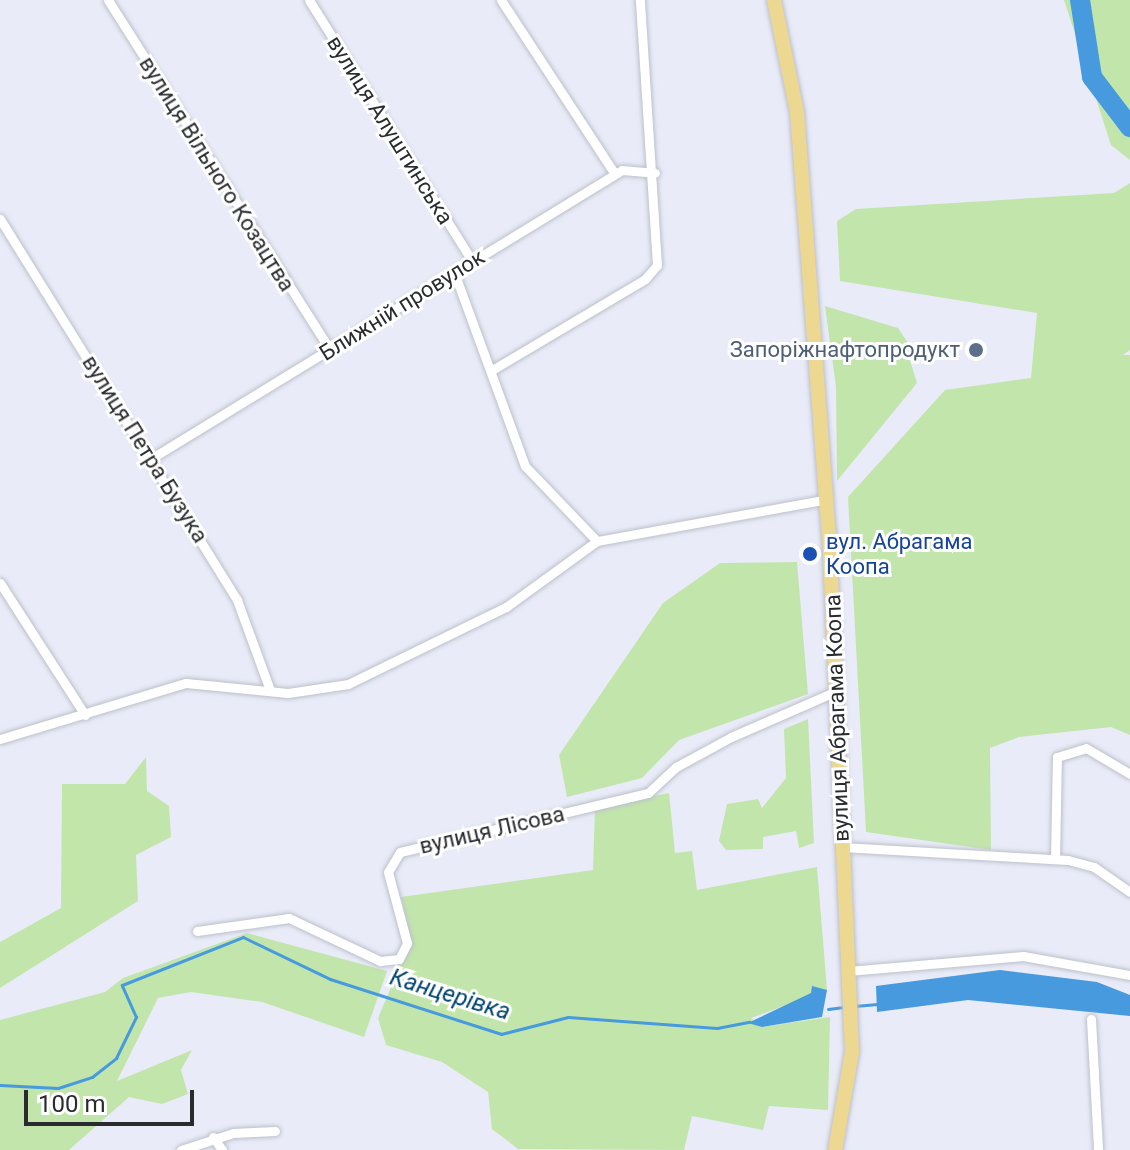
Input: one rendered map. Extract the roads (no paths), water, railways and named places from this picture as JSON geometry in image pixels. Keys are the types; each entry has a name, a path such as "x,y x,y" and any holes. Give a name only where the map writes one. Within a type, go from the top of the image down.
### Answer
{"main road":[{"name":"вулиця Абрагама Коопа","path":"774,0 795,89 827,499 852,1052 835,1150"}],"street":[{"name":"вулиця Вільного Козацтва","path":"108,0 328,347"},
{"name":"вулиця Алуштинська","path":"309,0 472,261"},
{"path":"501,0 615,174"},
{"path":"492,370 651,273 658,255 655,173 640,0"},
{"name":"Ближній провулок","path":"152,458 328,347 615,174 630,167 655,173"},
{"name":"вулиця Петра Бузука","path":"0,219 152,458 237,600 270,690"},
{"path":"454,272 525,466 597,541"},
{"path":"0,739 186,683 270,690 348,684 506,607 597,541 827,499"},
{"path":"0,583 85,715"},
{"name":"вулиця Лісова","path":"197,931 269,915 304,923 380,961 399,959 407,943 388,872 400,852 648,793 719,743 837,691"},
{"path":"1055,859 1057,757 1086,748 1130,774"},
{"path":"842,847 1055,859 1094,867 1130,892"},
{"path":"848,971 1023,956 1130,975"},
{"path":"1091,1019 1098,1150"},
{"path":"181,1150 213,1137 275,1131"},
{"path":"213,1137 222,1150"}],"water":[{"path":"1000,970 1097,982 1130,995 1130,1016 968,1000 877,1012 876,986"},
{"path":"812,986 827,990 822,1017 762,1027 748,1023 811,993"}],"waterway":[{"path":"1080,0 1092,77 1130,127"},
{"name":"Канцерівка","path":"0,1085 58,1088 92,1077 116,1058 136,1017 122,985 243,937 330,979 501,1034 568,1017 717,1028 749,1022"},
{"name":"Канцерівка","path":"855,1006 880,1004"},
{"name":"Канцерівка","path":"828,1009 844,1007"}],"place":[{"name":"Запоріжнафтопродукт","path":"976,350"},
{"name":"вул. Абрагама Коопа","path":"810,554"}]}
